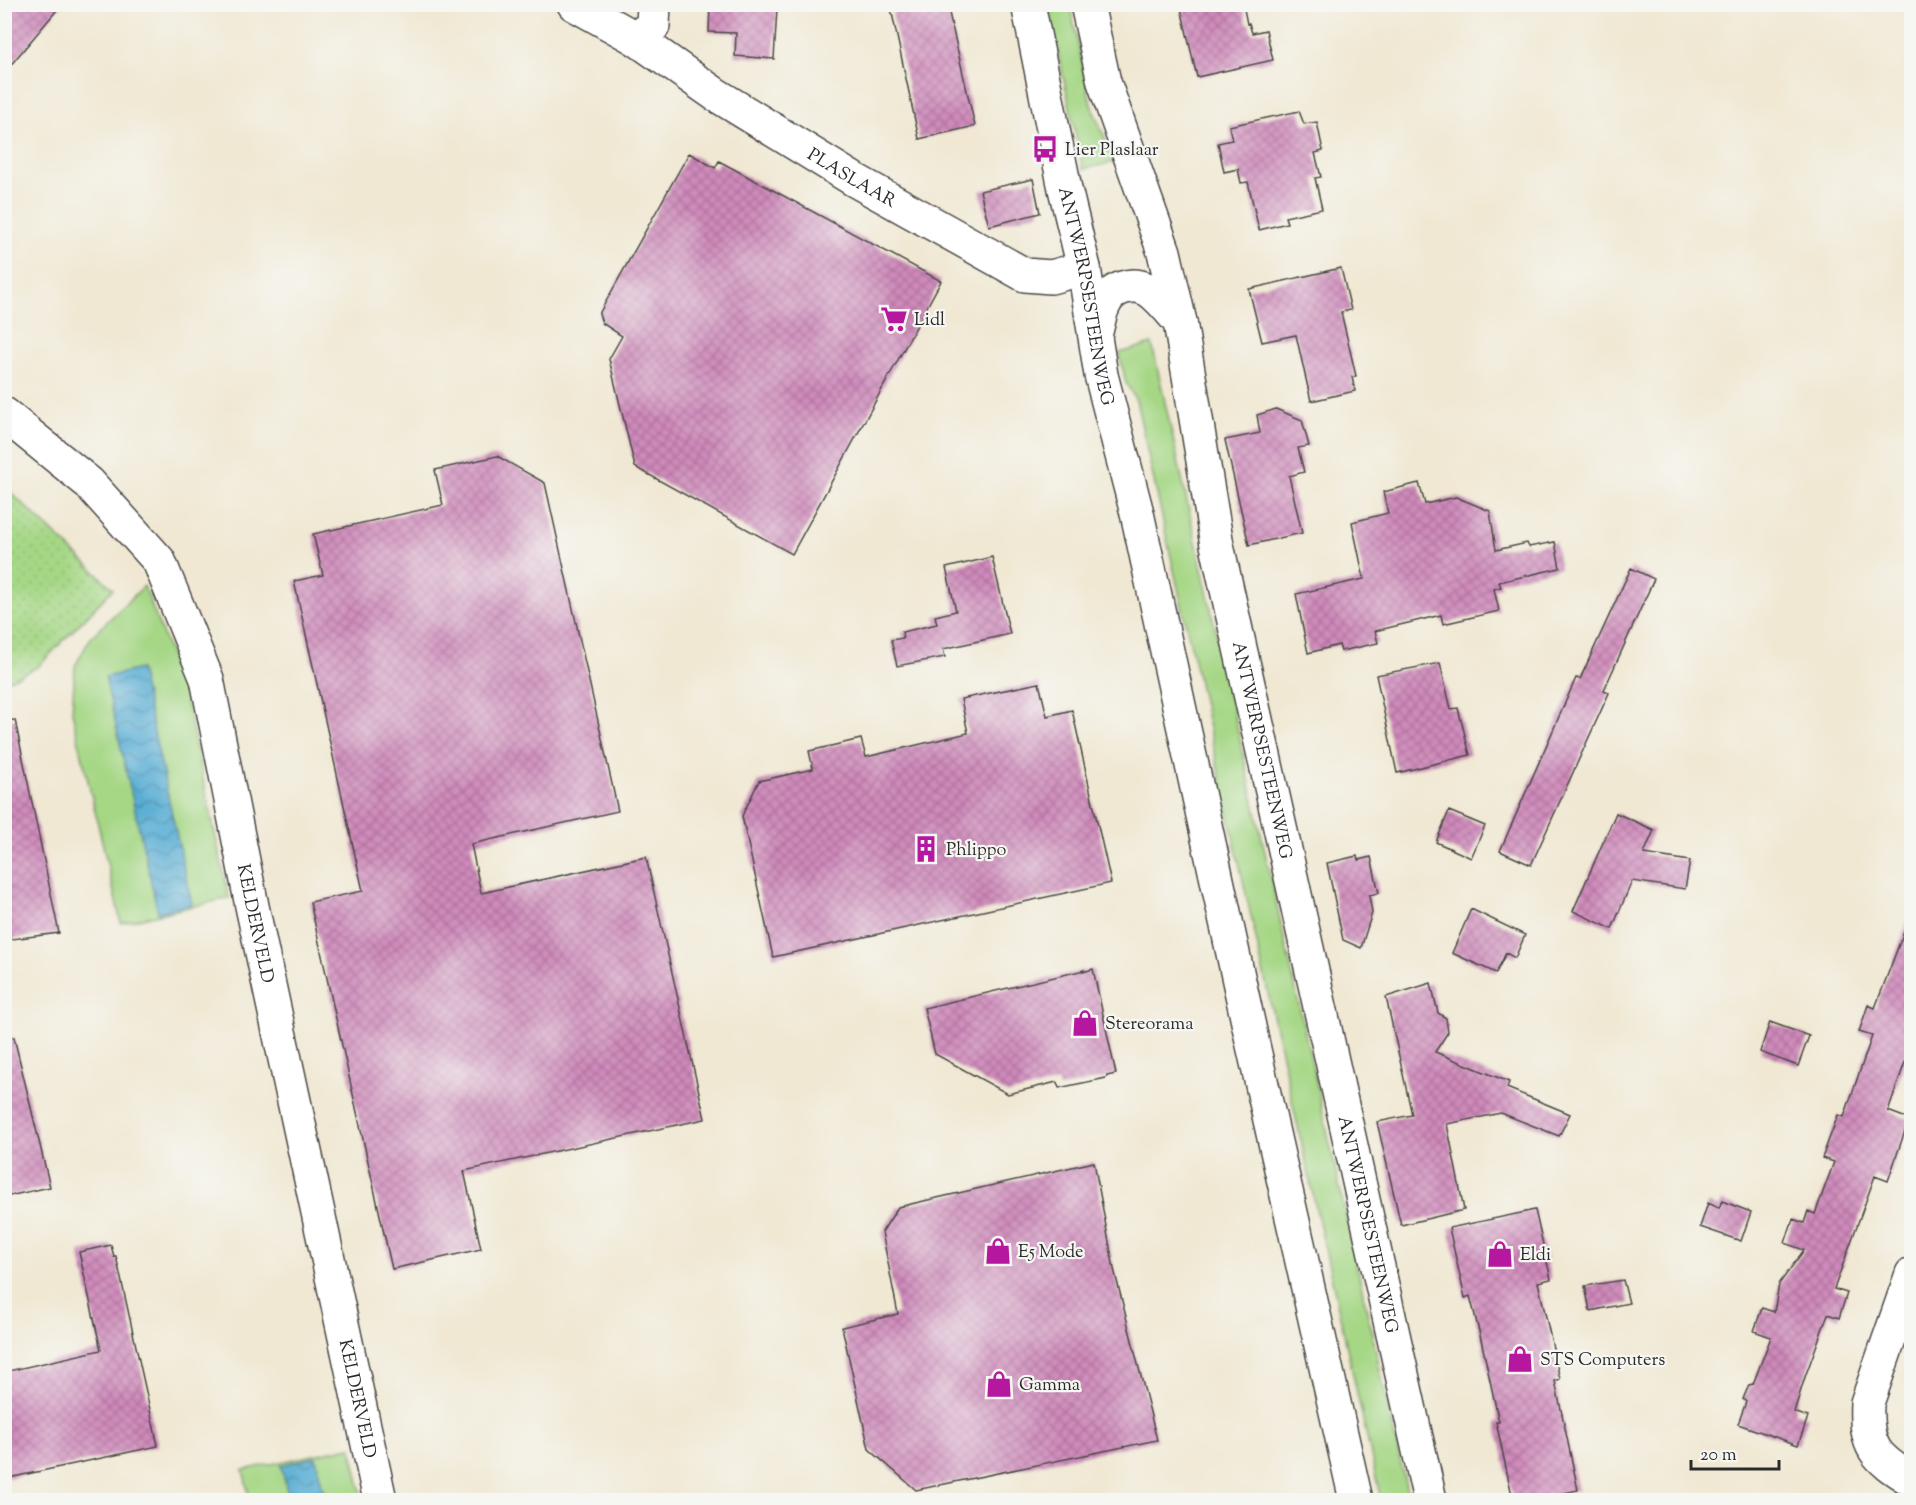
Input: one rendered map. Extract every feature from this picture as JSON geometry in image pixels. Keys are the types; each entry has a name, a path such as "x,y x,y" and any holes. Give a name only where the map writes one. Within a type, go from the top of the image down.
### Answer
{"main road":[{"name":"PLASLAAR","path":"574,4 635,38 715,94 853,179 1025,275 1051,277 1084,268"},
{"path":"635,38 653,26 654,4"},
{"name":"ANTWERPSESTEENWEG","path":"1028,4 1065,189 1084,268 1101,375 1137,513 1356,1500"},
{"name":"ANTWERPSESTEENWEG","path":"1087,4 1104,82 1164,252 1180,322 1217,545 1430,1500"},
{"path":"1095,336 1103,305 1113,293 1124,286 1139,285 1151,292 1180,322"},
{"name":"KELDERVELD","path":"4,414 89,483 159,561 207,679 252,906 380,1500"},
{"path":"1911,1274 1867,1403 1866,1421 1870,1441 1881,1460 1911,1480"}],"green space":[{"path":"1048,5 1070,5 1091,105 1115,162 1083,169"},
{"path":"1152,344 1409,1500 1381,1500 1136,400 1126,383 1119,353"},
{"path":"5,487 113,589 38,667 5,682"},
{"path":"144,586 183,687 229,898 121,923 72,712 75,666 91,637"},
{"path":"351,1447 363,1500 250,1500 243,1470"}],"water":[{"path":"140,669 192,904 158,913 105,677"},
{"path":"316,1457 325,1500 289,1500 281,1465"}],"building":[{"path":"4,4 62,4 4,73"},
{"path":"710,4 777,9 774,59 735,56 736,33 709,32"},
{"path":"890,4 947,4 975,126 919,139"},
{"path":"1180,4 1243,4 1247,24 1249,23 1252,33 1266,30 1273,60 1197,77"},
{"path":"1299,111 1304,124 1317,122 1323,151 1315,153 1321,177 1315,178 1322,209 1285,217 1287,223 1259,230 1248,182 1241,183 1238,169 1224,172 1218,143 1232,140 1229,126"},
{"path":"689,153 715,168 719,161 941,281 792,554 635,467 609,359 622,336 602,323 599,314"},
{"path":"1033,179 1040,213 989,226 980,191"},
{"path":"1341,268 1351,310 1341,312 1356,376 1352,377 1355,391 1311,401 1296,335 1262,342 1249,289"},
{"path":"1276,409 1302,420 1309,446 1298,448 1304,472 1289,476 1302,533 1249,545 1225,440 1260,433 1257,415"},
{"path":"497,456 545,483 618,811 471,844 481,893 646,857 705,1119 464,1171 481,1249 392,1269 310,902 363,891 294,581 323,575 313,534 443,505 435,470"},
{"path":"1419,483 1425,504 1456,497 1490,511 1496,550 1527,543 1529,547 1555,542 1560,568 1499,582 1501,587 1494,589 1499,611 1443,624 1441,615 1375,631 1378,643 1341,651 1339,645 1308,653 1296,594 1364,579 1352,522 1388,513 1383,492"},
{"path":"992,557 1010,634 943,649 945,657 897,666 891,640 903,638 902,632 937,624 935,616 956,611 946,568"},
{"path":"1631,568 1654,579 1604,690 1609,693 1531,865 1500,851 1576,678 1580,679"},
{"path":"1440,663 1451,709 1458,708 1470,755 1397,773 1376,675"},
{"name":"Phlippo","path":"1039,683 1047,716 1072,710 1111,883 773,957 742,816 759,781 813,769 809,751 861,739 866,757 968,733 961,699"},
{"path":"15,720 59,933 4,940 4,721"},
{"path":"1449,811 1485,826 1471,858 1436,842"},
{"path":"1616,813 1654,830 1644,854 1690,861 1685,889 1632,881 1612,929 1573,911"},
{"path":"1357,856 1358,860 1371,857 1379,893 1369,895 1372,913 1361,948 1343,940 1327,863"},
{"path":"1471,909 1525,935 1515,958 1506,953 1496,973 1452,953"},
{"path":"1909,918 1911,919 1911,1045 1888,1111 1909,1119 1888,1181 1875,1176 1834,1289 1847,1293 1839,1318 1828,1314 1805,1377 1794,1412 1808,1417 1798,1445 1738,1424 1746,1402 1743,1399 1749,1385 1753,1384 1771,1337 1754,1331 1762,1308 1774,1312 1779,1284 1804,1250 1785,1243 1793,1219 1804,1223 1808,1211 1815,1214 1834,1162 1822,1158 1838,1115 1844,1117 1872,1036 1859,1032 1868,1005 1875,1008"},
{"path":"1093,969 1116,1074 1059,1088 1057,1082 1008,1094 935,1054 924,1008"},
{"path":"1431,983 1438,1013 1446,1018 1448,1032 1435,1052 1509,1082 1507,1088 1570,1114 1559,1136 1501,1113 1447,1124 1464,1210 1401,1225 1377,1122 1412,1115 1386,997"},
{"path":"1770,1022 1809,1036 1798,1066 1760,1052"},
{"path":"14,1037 50,1187 4,1197 4,1038"},
{"name":"Gamma","path":"1094,1162 1114,1269 1157,1440 916,1490 869,1449 842,1327 898,1314 882,1232 898,1207"},
{"path":"1722,1201 1751,1212 1741,1241 1700,1227 1708,1203 1719,1208"},
{"path":"1535,1210 1551,1279 1538,1282 1560,1379 1555,1381 1578,1490 1531,1500 1513,1500 1481,1339 1470,1296 1465,1298 1449,1228"},
{"path":"111,1245 114,1257 116,1256 158,1446 4,1479 4,1372 101,1350 79,1252"},
{"path":"1623,1280 1629,1303 1590,1311 1585,1286"}],"place":[{"name":"Lier Plaslaar","path":"1045,149"},
{"name":"Lidl","path":"894,319"},
{"name":"Phlippo","path":"926,849"},
{"name":"Stereorama","path":"1085,1023"},
{"name":"E5 Mode","path":"998,1251"},
{"name":"Eldi","path":"1500,1254"},
{"name":"STS Computers","path":"1520,1359"},
{"name":"Gamma","path":"999,1384"}]}
